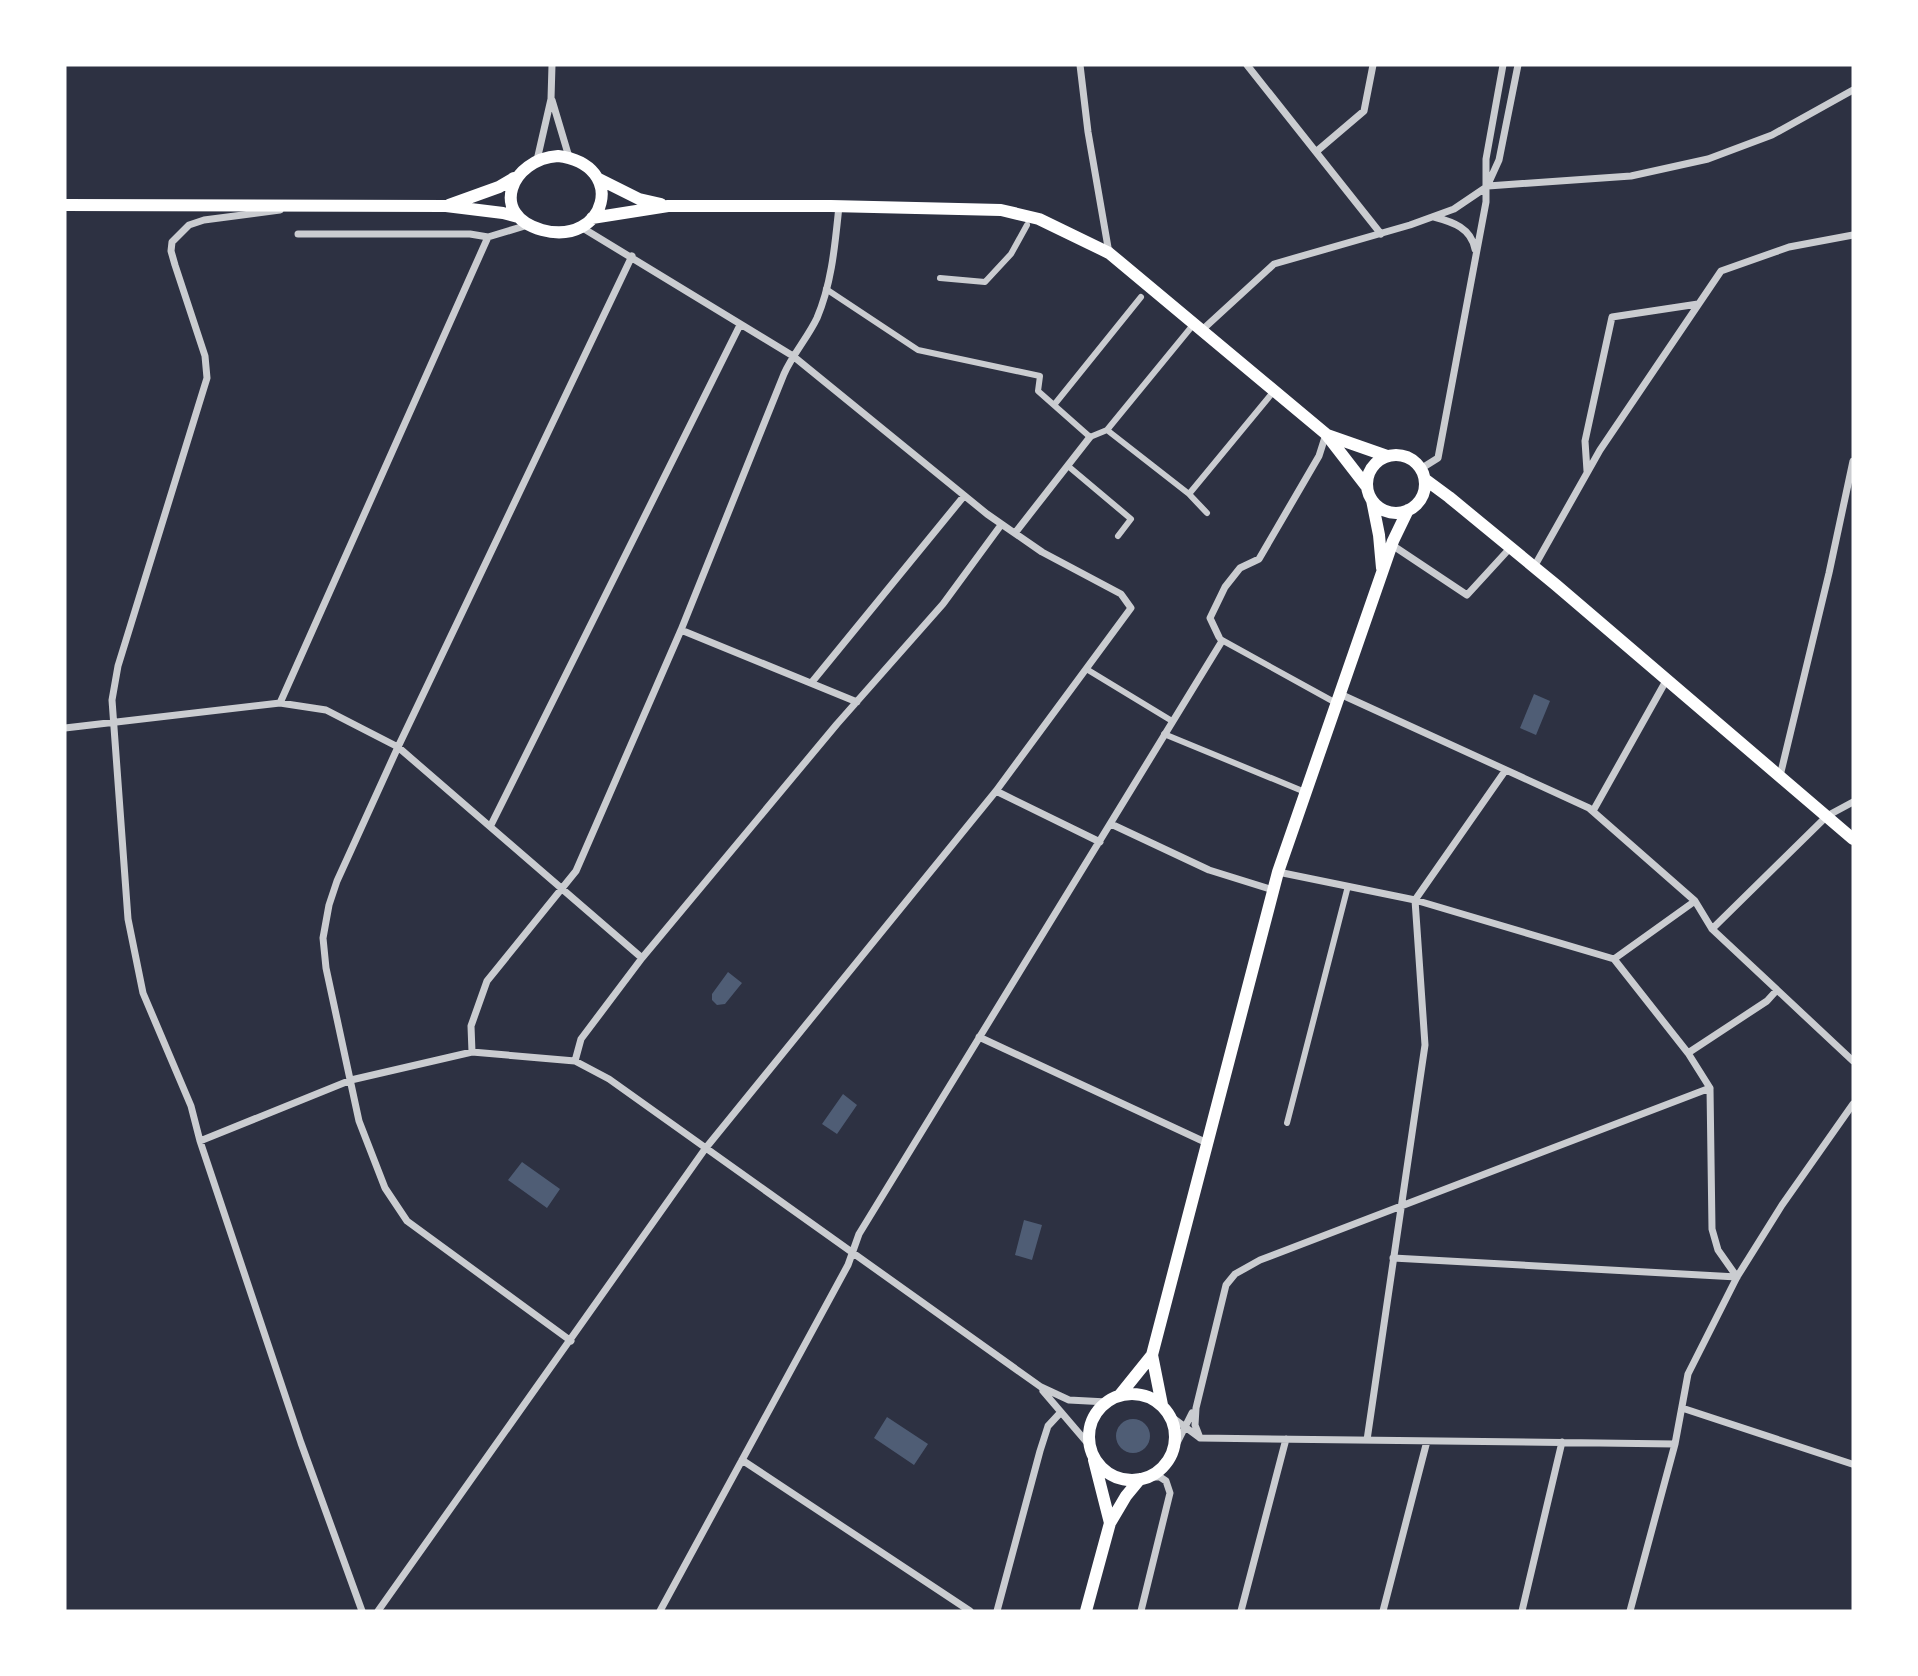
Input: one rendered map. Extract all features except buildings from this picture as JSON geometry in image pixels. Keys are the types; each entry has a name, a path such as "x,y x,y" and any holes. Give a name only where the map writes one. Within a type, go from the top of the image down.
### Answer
{"main road":[{"path":"65,205 446,206 503,213 544,230 559,231 581,227 600,209 603,200 598,179 591,169 569,157 548,157 537,160 499,187 446,206"},
{"path":"514,178 510,191 512,206 524,221"},
{"path":"598,179 639,199 668,206"},
{"path":"592,218 668,206 839,206 1001,210 1039,219 1109,253 1326,434 1384,510 1401,513 1415,506 1424,481"},
{"path":"1326,434 1387,456 1406,456 1424,481 1449,497 1511,547 1853,839"},
{"path":"1382,572 1379,535 1369,493 1371,468 1387,456"},
{"path":"1110,1523 1091,1452 1091,1421 1098,1410 1113,1399 1152,1355 1278,872 1382,572 1408,510"},
{"path":"1086,1611 1110,1523 1126,1496 1166,1463 1172,1453 1174,1427 1166,1410 1152,1355"},
{"path":"1113,1399 1142,1395 1166,1410"},
{"path":"1091,1452 1102,1468 1113,1476 1126,1480 1145,1478"}],"street":[{"path":"537,160 551,99 552,65"},
{"path":"1080,65 1088,132 1109,253"},
{"path":"1247,65 1381,234"},
{"path":"1317,151 1364,111 1373,65"},
{"path":"1488,186 1486,159 1503,65"},
{"path":"1424,481 1438,458 1488,186 1499,160 1518,65"},
{"path":"1015,533 1090,437 1107,430 1197,328 1274,264 1434,217 1454,209 1488,186 1630,176 1709,159 1772,135 1852,91"},
{"path":"551,99 569,157"},
{"path":"302,206 249,216 204,220 189,225 172,242 171,251 175,265 205,356 206,378 118,666 112,700 128,919 143,993 191,1106 200,1142 301,1443 362,1611"},
{"path":"472,1052 471,1026 487,981 576,871 681,630 793,356 816,319 835,248 839,206"},
{"path":"1434,217 1454,222 1464,229 1473,239 1476,257"},
{"path":"298,234 488,236 524,221"},
{"path":"940,278 985,282 1011,254 1027,225"},
{"path":"378,1611 705,1149 996,792 1130,612 1130,604 1121,594 1042,552 1002,525 793,356 581,227"},
{"path":"1534,567 1600,450 1721,271 1789,247 1853,235"},
{"path":"280,703 488,236"},
{"path":"571,1341 407,1221 385,1188 359,1121 326,968 323,938 337,881 632,256"},
{"path":"826,289 918,350 1040,376 1038,391 1090,437"},
{"path":"1054,405 1141,297"},
{"path":"1587,472 1585,441 1612,317 1698,304"},
{"path":"491,825 740,325"},
{"path":"1189,494 1274,391"},
{"path":"1107,430 1189,494 1207,513"},
{"path":"1326,434 1319,456 1259,559 1240,568 1226,587 1210,618 1221,639 1339,699 1593,811 1695,901 1712,929 1776,991 1852,1056"},
{"path":"1780,776 1853,461"},
{"path":"1069,466 1131,519 1118,536"},
{"path":"812,682 964,496"},
{"path":"575,1061 581,1039 642,958 943,604 1002,525"},
{"path":"1392,545 1467,595 1511,547"},
{"path":"681,630 858,702"},
{"path":"660,1611 853,1253 859,1234 1111,824 1221,639"},
{"path":"1088,670 1172,721"},
{"path":"1593,811 1667,679"},
{"path":"65,728 280,703 326,710 398,747 642,958"},
{"path":"1164,734 1305,792"},
{"path":"1367,1440 1425,1045 1415,900 1505,771"},
{"path":"996,792 1100,842"},
{"path":"1712,929 1826,816 1853,802"},
{"path":"1111,824 1209,870 1273,890"},
{"path":"1278,872 1415,900 1614,959 1688,1052 1710,1088 1713,1229 1718,1250 1737,1277"},
{"path":"1287,1124 1348,886"},
{"path":"1614,959 1695,901"},
{"path":"1688,1052 1767,1001 1776,991"},
{"path":"979,1037 1207,1143"},
{"path":"200,1142 351,1080 472,1052 575,1061 609,1079 1041,1387 1069,1400 1113,1399"},
{"path":"1172,1453 1195,1408 1226,1285 1235,1274 1260,1261 1710,1088"},
{"path":"1630,1611 1675,1444 1688,1374 1737,1277 1782,1205 1853,1104"},
{"path":"1393,1258 1737,1277"},
{"path":"1041,1387 1091,1452"},
{"path":"1195,1408 1195,1425 1200,1438"},
{"path":"1682,1408 1852,1464"},
{"path":"1166,1410 1200,1438 1675,1444"},
{"path":"997,1611 1048,1426 1061,1412"},
{"path":"1241,1611 1286,1439"},
{"path":"1383,1611 1427,1441"},
{"path":"1522,1611 1562,1442"},
{"path":"742,1460 970,1611"},
{"path":"1141,1611 1170,1493 1166,1481 1160,1477 1145,1478"}],"water":[{"path":"1534,694 1550,701 1536,735 1520,728"},
{"path":"728,972 742,983 725,1004 717,1005 712,1000 712,994"},
{"path":"843,1094 857,1105 837,1134 822,1124"},
{"path":"522,1162 560,1189 547,1208 508,1180"},
{"path":"1024,1220 1042,1225 1032,1260 1015,1255"},
{"path":"887,1417 928,1444 914,1465 874,1438"},
{"path":"1133,1419 1145,1424 1150,1436 1145,1448 1133,1453 1121,1448 1116,1436 1121,1424"}]}
